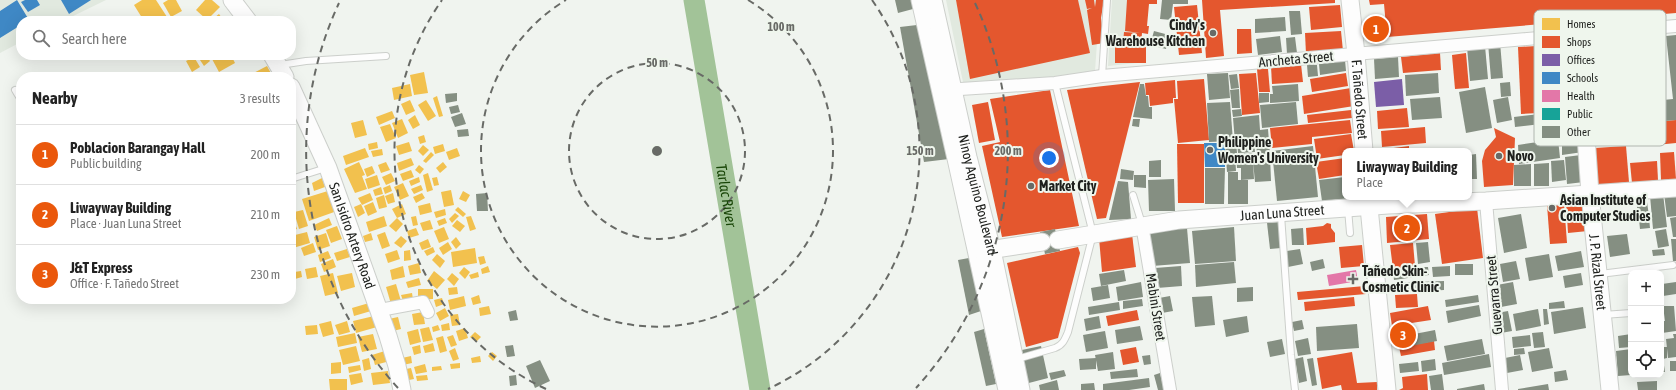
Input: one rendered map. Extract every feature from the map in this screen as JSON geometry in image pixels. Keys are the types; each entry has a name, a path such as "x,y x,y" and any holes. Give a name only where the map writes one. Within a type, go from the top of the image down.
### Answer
{"main road":[{"path":"232,0 244,16"},
{"name":"Ninoy Aquino Boulevard","path":"920,0 947,90"},
{"name":"Ninoy Aquino Boulevard","path":"933,0 958,163 984,251 1008,361 1022,390"},
{"name":"F. Tañedo Street","path":"1350,0 1364,148"},
{"name":"San Isidro Artery Road","path":"296,97 328,168 380,310 397,366 402,390"},
{"name":"J. P. Rizal Street","path":"1587,146 1590,194 1610,390"},
{"name":"Juan Luna Street","path":"984,251 1178,220 1348,209 1368,202 1486,200 1676,188"},
{"path":"1368,202 1387,390"},
{"name":"Ninoy Aquino Boulevard","path":"1006,390 1008,361"}],"street":[{"name":"Ancheta Street","path":"1666,27 1676,26"},
{"name":"Ancheta Street","path":"947,90 1055,83 1102,76 1534,39"},
{"name":"Guevarra Street","path":"1486,200 1502,390"},
{"name":"Mabini Street","path":"1142,225 1170,390"},
{"path":"380,310 423,302 428,312"}],"lane":[{"path":"1102,76 1107,0"},
{"path":"279,66 306,61 386,56"},
{"path":"1008,361 1061,346 1068,332 1093,234 1055,83"},
{"path":"296,178 328,168"},
{"path":"1133,196 1142,225"},
{"path":"1348,209 1350,234"},
{"path":"1281,213 1291,355 1295,390"},
{"path":"1599,274 1673,265"},
{"path":"1603,315 1628,313"}],"shaded area":[{"path":"0,0 106,0 73,16 16,16 16,45 0,53"},
{"path":"946,0 1100,0 1095,71 1053,81 963,82"},
{"path":"1112,0 1148,0 1137,63 1108,66"}],"building: Homes":[{"path":"142,0 156,0 166,16 141,16 134,5"},
{"path":"168,0 176,0 182,11 170,16 163,3"},
{"path":"205,0 212,0 220,7 211,16 203,16 196,10"},
{"path":"196,60 200,67 192,72 186,61"},
{"path":"200,60 209,60 210,61 204,66"},
{"path":"213,60 234,60 235,63 219,72"},
{"path":"267,66 270,72 256,72"},
{"path":"424,72 428,93 414,95 410,75"},
{"path":"410,84 412,96 394,100 392,88"},
{"path":"437,96 443,116 439,117 433,98"},
{"path":"410,100 415,111 406,115 401,104"},
{"path":"426,100 436,116 428,121 418,105"},
{"path":"392,111 395,118 379,125 376,117"},
{"path":"415,115 420,125 413,129 408,120"},
{"path":"402,119 408,133 398,138 392,123"},
{"path":"363,120 367,135 355,138 351,123"},
{"path":"390,124 396,138 386,142 380,127"},
{"path":"424,135 426,142 420,144 418,137"},
{"path":"377,142 378,148 369,150 368,144"},
{"path":"409,142 412,151 399,155 396,146"},
{"path":"443,144 445,151 435,154 433,147"},
{"path":"423,145 429,150 423,156 418,151"},
{"path":"365,148 369,157 346,165 343,156"},
{"path":"457,148 460,156 449,160 446,152"},
{"path":"382,149 383,155 373,157 371,151"},
{"path":"431,152 434,155 426,163 423,161"},
{"path":"411,158 414,165 399,171 397,163"},
{"path":"359,162 365,175 362,176 367,189 355,193 344,169"},
{"path":"386,162 390,170 381,173 378,165"},
{"path":"443,162 447,167 440,173 436,168"},
{"path":"419,165 424,169 420,174 415,170"},
{"path":"372,166 375,173 367,177 364,169"},
{"path":"411,170 414,177 403,181 400,174"},
{"path":"391,173 395,181 386,185 382,177"},
{"path":"428,173 433,190 427,192 423,175"},
{"path":"377,175 380,185 368,189 365,179"},
{"path":"419,177 420,182 411,186 409,181"},
{"path":"437,177 439,185 434,186 432,178"},
{"path":"322,178 325,187 314,191 312,183"},
{"path":"403,183 409,196 400,200 394,187"},
{"path":"390,185 392,191 385,194 383,188"},
{"path":"421,185 423,190 414,194 411,189"},
{"path":"381,187 383,194 375,196 373,190"},
{"path":"331,190 337,211 309,221 302,199"},
{"path":"451,190 454,205 444,207 441,192"},
{"path":"463,191 470,195 466,202 459,199"},
{"path":"370,193 373,200 362,205 358,198"},
{"path":"393,193 395,202 388,204 385,196"},
{"path":"422,193 425,198 416,203 413,197"},
{"path":"384,195 387,207 379,209 376,198"},
{"path":"373,202 377,212 368,216 364,206"},
{"path":"430,203 432,212 420,215 418,206"},
{"path":"361,204 365,213 358,217 354,207"},
{"path":"402,204 406,214 397,218 392,209"},
{"path":"458,207 466,214 463,217 455,210"},
{"path":"445,209 446,215 436,218 434,212"},
{"path":"303,210 308,226 299,229 296,219 296,212"},
{"path":"455,213 459,216 452,223 449,219"},
{"path":"384,216 387,226 369,232 366,222"},
{"path":"416,216 418,225 413,226 411,217"},
{"path":"471,216 476,229 470,231 466,217"},
{"path":"329,218 332,225 317,231 314,225"},
{"path":"397,218 403,224 396,232 389,226"},
{"path":"445,218 447,223 439,226 437,221"},
{"path":"430,220 433,229 423,231 420,223"},
{"path":"457,220 465,226 460,232 452,226"},
{"path":"337,226 342,239 331,243 326,230"},
{"path":"444,227 449,239 439,243 434,231"},
{"path":"416,228 419,235 409,238 407,231"},
{"path":"307,232 310,243 296,247 296,235"},
{"path":"385,232 390,246 382,249 377,235"},
{"path":"326,233 330,246 318,250 314,237"},
{"path":"371,233 373,240 365,242 363,236"},
{"path":"401,236 407,241 401,248 394,243"},
{"path":"456,237 461,244 456,249 451,242"},
{"path":"428,239 431,247 422,250 419,243"},
{"path":"448,242 452,249 443,255 439,248"},
{"path":"313,243 316,252 304,256 301,248"},
{"path":"433,247 435,252 427,256 424,251"},
{"path":"475,248 477,263 453,267 451,252"},
{"path":"347,249 350,257 337,261 334,253"},
{"path":"397,250 400,259 388,263 385,254"},
{"path":"410,250 411,260 404,261 404,251"},
{"path":"328,251 331,258 320,262 318,255"},
{"path":"437,254 445,261 440,268 432,260"},
{"path":"484,256 486,263 480,265 478,257"},
{"path":"333,259 336,267 324,272 321,264"},
{"path":"419,263 421,273 410,275 408,266"},
{"path":"403,266 405,277 392,280 390,270"},
{"path":"488,266 490,272 482,274 481,269"},
{"path":"316,267 318,277 307,279 305,269"},
{"path":"464,267 470,272 465,279 459,273"},
{"path":"301,271 302,277 296,279 296,272"},
{"path":"434,271 445,280 437,289 427,281"},
{"path":"478,272 479,277 471,279 469,275"},
{"path":"333,273 338,293 325,296 320,276"},
{"path":"352,273 355,287 341,291 337,276"},
{"path":"452,273 459,279 454,286 447,279"},
{"path":"419,278 421,285 408,288 406,282"},
{"path":"396,284 401,301 391,304 386,287"},
{"path":"457,287 458,294 449,295 448,288"},
{"path":"418,289 433,289 433,299 418,300"},
{"path":"412,293 413,299 403,301 401,295"},
{"path":"479,295 481,303 473,305 471,298"},
{"path":"464,296 466,306 450,310 448,300"},
{"path":"442,298 444,304 436,307 434,300"},
{"path":"369,303 371,311 354,316 352,308"},
{"path":"489,306 491,314 480,316 479,308"},
{"path":"445,308 449,316 440,321 436,313"},
{"path":"423,312 425,324 414,325 412,314"},
{"path":"458,314 460,325 452,326 450,315"},
{"path":"374,316 377,327 356,333 353,321"},
{"path":"398,317 401,329 393,331 389,319"},
{"path":"331,321 334,334 323,337 319,324"},
{"path":"347,321 350,332 339,335 335,325"},
{"path":"449,323 450,330 442,331 441,325"},
{"path":"317,325 318,334 306,335 305,326"},
{"path":"438,325 440,330 433,332 432,327"},
{"path":"429,327 433,340 423,342 420,329"},
{"path":"465,328 468,338 459,341 456,331"},
{"path":"418,329 421,342 410,345 407,332"},
{"path":"475,332 481,337 476,342 470,337"},
{"path":"355,333 357,343 338,347 336,337"},
{"path":"373,334 377,349 362,352 358,337"},
{"path":"453,335 457,345 451,347 447,337"},
{"path":"443,336 447,351 440,353 436,338"},
{"path":"433,343 435,351 425,353 423,346"},
{"path":"420,345 421,353 414,355 412,347"},
{"path":"356,346 360,361 343,365 339,350"},
{"path":"455,348 459,359 453,361 449,351"},
{"path":"388,350 390,361 375,365 372,355"},
{"path":"492,352 497,356 493,361 488,356"},
{"path":"411,356 412,363 403,365 402,358"},
{"path":"480,356 481,362 472,363 471,358"},
{"path":"369,358 371,369 364,371 362,360"},
{"path":"341,362 341,373 331,374 331,363"},
{"path":"460,363 460,368 451,369 450,364"},
{"path":"425,364 427,372 416,374 414,367"},
{"path":"360,365 361,370 349,373 348,367"},
{"path":"441,366 442,370 432,371 432,367"},
{"path":"411,368 414,379 409,380 406,369"},
{"path":"388,371 390,383 373,385 371,373"},
{"path":"361,373 363,382 351,385 349,375"},
{"path":"427,375 428,380 417,381 416,376"},
{"path":"329,379 347,379 347,390 330,390"}],"building: Shops":[{"path":"956,0 1078,0 1090,53 970,79"},
{"path":"1085,0 1094,0 1095,7 1096,0 1104,0 1101,18 1104,43 1092,45 1087,10 1092,8 1087,9"},
{"path":"1127,0 1157,0 1157,4 1149,4 1147,26 1149,26 1148,34 1142,33 1141,44 1123,43 1124,32 1140,33 1125,31"},
{"name":"Cindy's Warehouse Kitchen","path":"1202,0 1335,0 1335,3 1220,10 1224,56 1206,58"},
{"path":"1369,0 1676,0 1676,13 1666,14 1666,10 1534,10 1534,25 1387,37 1384,4 1370,5"},
{"path":"1197,5 1202,53 1179,55 1174,7"},
{"path":"1340,5 1342,27 1311,30 1309,7"},
{"path":"1237,29 1251,29 1252,53 1237,54"},
{"path":"1341,31 1343,51 1306,54 1305,33"},
{"path":"1115,45 1146,45 1146,63 1115,63"},
{"path":"1534,46 1534,113 1521,114 1518,47"},
{"path":"1440,53 1441,70 1403,73 1401,57"},
{"path":"1466,53 1469,88 1455,89 1452,55"},
{"path":"1301,64 1303,82 1272,84 1271,67"},
{"path":"1257,69 1268,69 1270,92 1259,92"},
{"path":"1256,73 1260,113 1242,115 1239,74"},
{"path":"1346,73 1348,86 1312,92 1310,79"},
{"path":"1204,79 1209,140 1178,143 1174,99 1178,99 1177,81"},
{"path":"1175,80 1176,98 1173,98 1173,103 1150,106 1149,95 1146,95 1145,83"},
{"path":"1140,82 1106,218 1097,219 1067,90"},
{"path":"1351,88 1354,106 1304,114 1302,96"},
{"name":"Market City","path":"1050,90 1079,226 1002,237 982,146 1000,142 990,99"},
{"path":"988,102 995,140 979,143 972,105"},
{"path":"1407,108 1409,127 1378,129 1377,111"},
{"path":"1351,110 1352,118 1308,123 1307,115"},
{"path":"1350,120 1352,133 1312,137 1312,144 1272,148 1270,128"},
{"path":"1676,120 1676,143 1666,144 1666,121"},
{"path":"1425,127 1426,143 1382,147 1381,131"},
{"name":"Novo","path":"1494,128 1515,138 1513,185 1484,187 1482,161 1485,150 1496,137"},
{"path":"1351,134 1353,148 1342,148 1342,155 1317,159 1314,139"},
{"path":"1177,144 1204,144 1204,203 1178,203"},
{"path":"1409,146 1409,148 1394,148"},
{"path":"1626,146 1629,182 1598,185 1595,148"},
{"path":"1674,152 1676,179 1661,180 1660,153"},
{"path":"1342,158 1342,175 1319,179 1316,162"},
{"path":"1657,161 1658,180 1632,183 1630,163"},
{"path":"1586,201 1588,231 1568,233 1566,202"},
{"path":"1564,203 1567,243 1550,244 1547,205"},
{"path":"1477,208 1483,258 1442,264 1435,214"},
{"path":"1427,214 1429,239 1387,243 1386,217"},
{"path":"1327,223 1331,224 1331,228 1335,233 1335,242 1307,245 1306,228 1323,226"},
{"path":"1132,234 1136,267 1102,272 1099,238"},
{"path":"1413,243 1415,266 1393,269 1390,245"},
{"path":"1362,245 1364,266 1341,268 1339,247"},
{"path":"1078,247 1080,253 1058,338 1026,347 1007,263"},
{"path":"1365,286 1366,294 1298,300 1297,292"},
{"path":"1417,294 1418,307 1396,308 1395,295"},
{"path":"1354,297 1355,306 1305,311 1304,302"},
{"path":"1428,306 1431,320 1392,326 1390,313"},
{"path":"1137,310 1139,320 1108,326 1106,316"},
{"path":"1434,341 1435,350 1401,356 1399,347"},
{"path":"1136,347 1139,362 1123,365 1120,350"},
{"path":"1352,352 1357,383 1377,382 1377,390 1342,390 1341,385 1322,389 1317,358"},
{"path":"1427,374 1428,390 1399,390 1403,388 1402,377"}],"building: Offices":[{"path":"1402,79 1404,105 1376,107 1374,82"}],"building: Schools":[{"path":"17,0 27,16 16,16 16,28 0,38 0,11"},
{"path":"25,0 37,0 40,5 28,12 21,2"},
{"path":"61,0 91,0 69,14"},
{"path":"1204,143 1225,143 1225,167 1205,167"}],"building: Health":[{"path":"1356,270 1358,281 1329,286 1327,275"}],"building: Public":[{"path":"1382,18 1382,38 1370,39 1369,19"}],"building: Other":[{"path":"895,0 911,0 913,9 898,13"},
{"path":"1162,0 1188,0 1188,4 1173,4 1171,20 1160,19"},
{"path":"1289,11 1300,11 1302,34 1291,35"},
{"path":"1285,17 1286,31 1255,33 1255,19"},
{"path":"917,25 949,159 924,162 900,27"},
{"path":"1154,31 1169,35 1166,49 1150,45"},
{"path":"1676,35 1676,120 1666,121 1666,100 1673,99 1666,36"},
{"path":"1280,36 1282,52 1258,55 1256,39"},
{"path":"1295,37 1297,53 1287,54 1286,38"},
{"path":"1500,42 1503,78 1491,79 1488,43"},
{"path":"1485,46 1488,79 1470,81 1467,47"},
{"path":"1398,57 1399,77 1375,79 1374,59"},
{"path":"1345,60 1346,71 1320,75 1319,64"},
{"path":"1307,65 1317,65 1318,76 1308,77"},
{"path":"1228,73 1230,98 1209,100 1207,74"},
{"path":"1438,73 1439,93 1406,96 1405,75"},
{"path":"1237,74 1239,88 1231,89 1229,75"},
{"path":"1510,82 1511,96 1501,97 1500,83"},
{"path":"1140,84 1144,84 1146,96 1148,96 1149,107 1152,107 1152,119 1133,117"},
{"path":"1298,84 1299,101 1270,103 1270,94 1273,94 1272,86"},
{"path":"1485,87 1492,128 1466,133 1459,92"},
{"path":"1239,89 1240,108 1232,108 1230,90"},
{"path":"457,93 457,101 446,103 445,94"},
{"path":"1259,93 1269,93 1269,102 1259,103"},
{"path":"1440,97 1442,118 1412,120 1410,99"},
{"path":"1508,97 1512,120 1497,123 1493,100"},
{"path":"1230,102 1233,141 1209,142 1207,103"},
{"path":"1296,102 1298,124 1262,128 1260,105"},
{"path":"458,105 460,112 451,114 449,107"},
{"path":"1241,109 1242,116 1233,117 1232,110"},
{"path":"462,113 466,124 455,127 451,117"},
{"path":"1259,115 1260,130 1268,129 1270,154 1257,155 1256,141 1262,139 1235,142 1233,118"},
{"path":"1534,115 1534,125 1515,127 1514,117"},
{"path":"1133,119 1140,119 1139,127 1132,126"},
{"path":"468,129 469,136 458,137 457,130"},
{"path":"1254,141 1255,152 1238,153 1237,142"},
{"path":"1236,142 1236,171 1227,172 1225,143"},
{"path":"1534,143 1534,146 1559,146 1560,158 1519,164 1518,145"},
{"path":"1313,146 1318,197 1277,201 1272,151"},
{"path":"1562,146 1583,146 1583,152 1562,155"},
{"path":"1253,153 1253,156 1270,155 1271,181 1255,182 1253,161 1254,179 1241,180 1241,168 1237,168 1236,154"},
{"path":"1476,154 1477,179 1472,179 1472,155"},
{"path":"1581,155 1584,182 1567,184 1565,157"},
{"path":"1161,160 1161,177 1149,177 1149,161"},
{"path":"1564,160 1566,180 1552,182 1551,161"},
{"path":"1549,163 1549,186 1534,186 1534,164"},
{"path":"1531,164 1531,186 1514,186 1514,165"},
{"path":"1205,168 1225,168 1224,204 1205,204"},
{"path":"1121,169 1134,171 1133,180 1120,179"},
{"path":"1228,172 1238,172 1238,180 1248,180 1248,204 1228,204"},
{"path":"1134,175 1146,175 1146,188 1134,187"},
{"path":"1342,177 1342,199 1322,201 1319,180"},
{"path":"1174,179 1175,211 1149,211 1148,180"},
{"path":"1118,181 1128,182 1131,219 1109,220"},
{"path":"487,193 488,211 477,211 476,194"},
{"path":"1676,193 1676,216 1667,217 1664,194"},
{"path":"1663,194 1667,227 1653,229 1650,196"},
{"path":"1646,195 1649,216 1638,218 1636,196"},
{"path":"1521,214 1527,248 1504,253 1498,218"},
{"path":"1676,217 1676,237 1673,237 1670,218"},
{"path":"1649,218 1650,228 1640,229 1639,219"},
{"path":"1278,222 1281,248 1270,249 1267,223"},
{"path":"1234,227 1236,261 1195,264 1192,231"},
{"path":"1187,228 1190,263 1152,266 1149,231"},
{"path":"1303,228 1304,245 1292,245 1291,229"},
{"path":"1055,229 1060,251 1045,254 1040,232"},
{"path":"1666,229 1669,246 1658,248 1655,231"},
{"path":"1627,234 1630,254 1610,257 1607,236"},
{"path":"1671,239 1676,239 1676,261 1673,261"},
{"path":"1428,242 1430,262 1418,264 1416,243"},
{"path":"1300,249 1303,264 1283,268 1280,252"},
{"path":"1664,249 1665,255 1653,256 1652,250"},
{"path":"1581,251 1584,267 1558,271 1555,256"},
{"path":"1549,254 1553,277 1529,281 1525,258"},
{"path":"969,258 981,311 969,315 958,260"},
{"path":"1323,259 1325,268 1312,271 1310,262"},
{"path":"1516,261 1520,279 1503,282 1500,264"},
{"path":"1234,262 1236,283 1196,287 1195,265"},
{"path":"1455,264 1473,264 1473,275 1455,275"},
{"path":"1181,266 1182,286 1157,288 1155,268"},
{"path":"1450,266 1450,276 1433,277 1432,267"},
{"path":"1418,267 1428,267 1429,275 1419,276"},
{"path":"1414,268 1415,277 1394,280 1393,271"},
{"path":"1124,270 1126,281 1101,286 1099,274"},
{"path":"1581,273 1583,285 1565,288 1563,276"},
{"path":"1444,281 1444,290 1395,293 1394,283"},
{"path":"1141,282 1143,297 1118,301 1116,287"},
{"path":"1513,282 1517,304 1501,307 1497,285"},
{"path":"1676,282 1676,294 1664,296 1664,284"},
{"path":"1108,285 1110,298 1093,301 1091,288"},
{"path":"1253,287 1253,301 1237,302 1237,288"},
{"path":"1478,295 1479,302 1446,307 1445,300"},
{"path":"1170,296 1173,311 1162,313 1159,298"},
{"path":"1212,296 1215,325 1195,327 1192,297"},
{"path":"1142,299 1143,306 1123,309 1123,301"},
{"path":"1564,301 1565,308 1549,309 1549,303"},
{"path":"1119,302 1120,310 1089,315 1088,307"},
{"path":"1479,305 1481,316 1448,323 1446,311"},
{"path":"1664,306 1674,306 1676,331 1664,333"},
{"path":"1583,307 1586,328 1554,334 1551,312"},
{"path":"1538,309 1541,326 1516,331 1513,314"},
{"path":"1543,309 1547,309 1549,324 1544,325"},
{"path":"516,310 518,320 510,321 508,312"},
{"path":"1508,311 1512,331 1501,333 1497,313"},
{"path":"1099,316 1101,328 1086,331 1084,319"},
{"path":"1247,316 1249,332 1226,337 1223,320"},
{"path":"1302,320 1304,329 1294,331 1292,322"},
{"path":"1357,324 1359,348 1317,351 1316,327"},
{"path":"1140,326 1143,340 1117,344 1115,330"},
{"path":"984,329 996,384 986,386 974,332"},
{"path":"1435,330 1437,341 1400,348 1399,337"},
{"path":"1105,331 1108,348 1086,352 1083,335"},
{"path":"1543,332 1545,347 1534,348 1532,333"},
{"path":"1628,334 1628,347 1619,348 1618,336"},
{"path":"1673,334 1676,334 1676,357 1668,358 1666,339 1674,338"},
{"path":"1530,335 1531,346 1513,348 1512,337"},
{"path":"1308,338 1311,354 1298,356 1295,341"},
{"path":"1282,339 1285,354 1270,357 1267,342"},
{"path":"1482,339 1485,354 1447,361 1444,346"},
{"path":"513,345 515,356 507,357 505,346"},
{"path":"1041,346 1048,378 1025,384 1017,351"},
{"path":"1664,347 1667,347 1667,358 1664,359"},
{"path":"1524,348 1525,354 1514,355 1514,349"},
{"path":"1549,348 1553,368 1532,372 1528,352"},
{"path":"1628,349 1628,375 1618,376 1616,351"},
{"path":"1113,352 1115,369 1098,371 1095,355"},
{"path":"1489,354 1491,367 1444,375 1442,363"},
{"path":"1150,355 1151,364 1144,365 1142,356"},
{"path":"1520,355 1523,370 1507,373 1505,358"},
{"path":"1303,357 1307,381 1299,383 1295,359"},
{"path":"1096,358 1096,369 1080,370 1079,359"},
{"path":"1313,358 1317,385 1312,386 1307,359"},
{"path":"1435,359 1436,370 1422,372 1421,361"},
{"path":"540,360 550,381 535,388 526,366"},
{"path":"1670,361 1676,361 1676,371 1670,371"},
{"path":"1418,362 1419,371 1400,373 1399,364"},
{"path":"1137,369 1138,377 1111,379 1110,372"},
{"path":"1064,370 1066,376 1051,380 1049,373"},
{"path":"1566,370 1568,380 1555,382 1554,372"},
{"path":"1160,373 1164,390 1158,390 1154,375"},
{"path":"1442,374 1444,390 1431,390 1429,376"},
{"path":"516,375 517,385 510,386 509,376"},
{"path":"1149,378 1150,387 1129,390 1103,390 1103,384"},
{"path":"1057,380 1059,390 1040,390 1039,385"},
{"path":"1657,381 1657,390 1638,390 1637,382"},
{"path":"1094,383 1095,390 1081,390 1081,384"},
{"path":"1484,384 1485,390 1457,390 1457,389"},
{"path":"1548,384 1549,390 1518,390 1518,389"}],"waterway":[{"name":"Tarlac River","path":"694,0 760,390"}],"place":[{"name":"Poblacion Barangay Hall","path":"1376,29"},
{"name":"Cindy's Warehouse Kitchen","path":"1213,33"},
{"name":"Philippine Women's University","path":"1210,150"},
{"name":"Novo","path":"1499,156"},
{"name":"Market City","path":"1031,186"},
{"name":"Asian Institute of Computer Studies","path":"1552,208"},
{"name":"Liwayway Building","path":"1407,228"},
{"name":"Tañedo Skin- Cosmetic Clinic","path":"1353,279"},
{"name":"J&T Express","path":"1403,335"}]}
